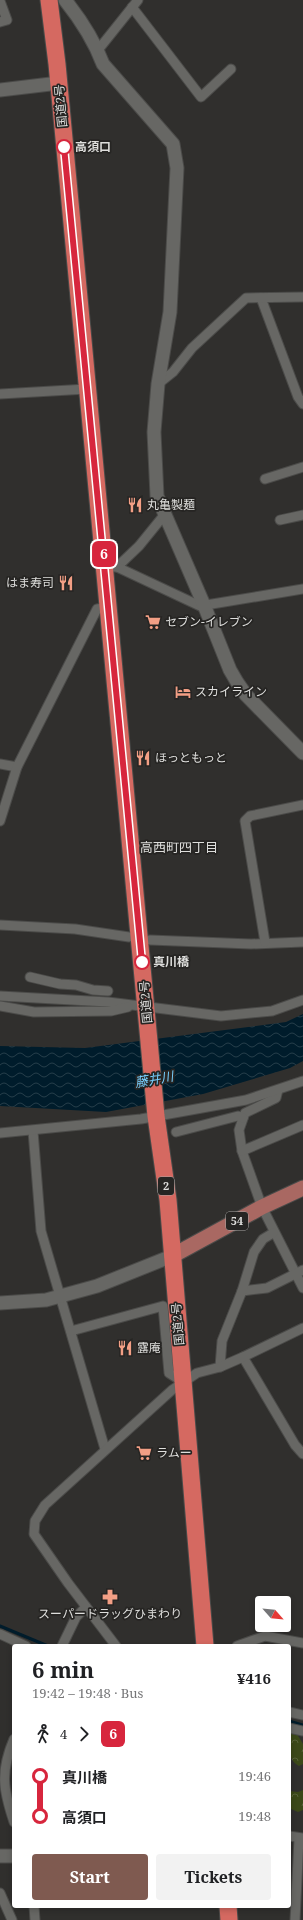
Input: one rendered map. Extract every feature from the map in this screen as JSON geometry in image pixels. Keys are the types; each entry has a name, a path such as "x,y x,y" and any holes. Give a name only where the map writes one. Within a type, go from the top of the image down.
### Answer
{"highway":[{"name":"国道2号","path":"49,0 59,84 87,388 111,567 109,607 142,1010 168,1200 205,1644"},
{"path":"228,1908 229,1920"}],"main road":[{"name":"54","path":"172,1256 262,1207 303,1188"}],"street":[{"path":"65,0 82,21 98,50 103,64 174,144 177,168 170,312 158,384 154,432 157,496 230,670 246,695 303,753"},
{"path":"0,1 7,20 0,22"},
{"path":"98,50 135,4 201,96 231,69"},
{"path":"0,90 59,84"},
{"path":"158,384 173,372 192,348 246,298 303,297"},
{"path":"261,298 298,398 303,404"},
{"path":"0,394 87,388"},
{"path":"265,478 303,467"},
{"path":"165,514 139,546 111,567 200,606 303,588"},
{"path":"280,520 303,515"},
{"path":"0,821 2,810 17,767 97,610 109,607"},
{"path":"0,764 17,767"},
{"path":"265,942 245,822 250,816 303,805"},
{"path":"0,925 75,929 129,937"},
{"path":"150,940 251,944 265,942 303,942"},
{"path":"30,977 60,984 76,985 93,990 108,991"},
{"path":"93,990 95,1002"},
{"path":"0,996 95,1002 142,1010 221,1016 272,1011 303,1000"},
{"path":"0,1006 34,1012 142,1010"},
{"path":"0,1133 33,1131 156,1116 246,1100 303,1081"},
{"path":"278,1090 276,1098 245,1113 239,1130 242,1151 262,1207 273,1233 299,1272 303,1288"},
{"path":"176,1132 238,1116 243,1118"},
{"path":"242,1151 303,1125"},
{"path":"33,1131 41,1231 105,1448"},
{"path":"220,1367 222,1341 242,1291 254,1252 263,1239 273,1233"},
{"path":"0,1303 46,1300 97,1286 172,1256"},
{"path":"242,1291 267,1288 299,1272"},
{"path":"71,1332 163,1306 169,1373 183,1382"},
{"path":"114,1644 34,1534 35,1521 45,1505 105,1448 183,1382 196,1373 220,1367 303,1328"},
{"path":"243,1357 295,1445 303,1454"},
{"path":"62,1644 76,1617 86,1607"},
{"path":"0,1634 22,1644"},
{"path":"243,1644 265,1636 303,1643"},
{"path":"291,1712 303,1715"},
{"path":"291,1728 303,1731"},
{"path":"7,1751 2,1775 5,1795 12,1816"},
{"path":"291,1836 301,1838 298,1917"},
{"path":"0,1856 12,1856"},
{"path":"0,1893 12,1920"},
{"path":"34,1908 35,1920"}],"green space":[{"path":"291,1730 295,1731 303,1744 303,1764 299,1766 292,1759"},
{"path":"303,1790 303,1810 298,1812 291,1809 291,1791 298,1792"}],"water":[{"name":"藤井川","path":"303,1014 303,1061 290,1068 203,1094 106,1112 0,1106 0,1046 85,1048 286,1022"}],"waterway":[{"path":"0,1626 43,1644"},
{"path":"291,1722 303,1725"}],"bus line":[{"name":"6","path":"64,147 106,568 142,962"}],"place":[{"name":"高須口","path":"64,147"},
{"name":"丸亀製麺","path":"135,505"},
{"name":"はま寿司","path":"66,583"},
{"name":"セブン-イレブン","path":"153,622"},
{"name":"スカイライン","path":"183,692"},
{"name":"ほっともっと","path":"143,758"},
{"name":"真川橋","path":"142,962"},
{"name":"露庵","path":"125,1348"},
{"name":"ラムー","path":"144,1453"},
{"name":"スーパードラッグひまわり","path":"110,1597"}],"district":[{"name":"高西町四丁目","path":"179,847"}]}
